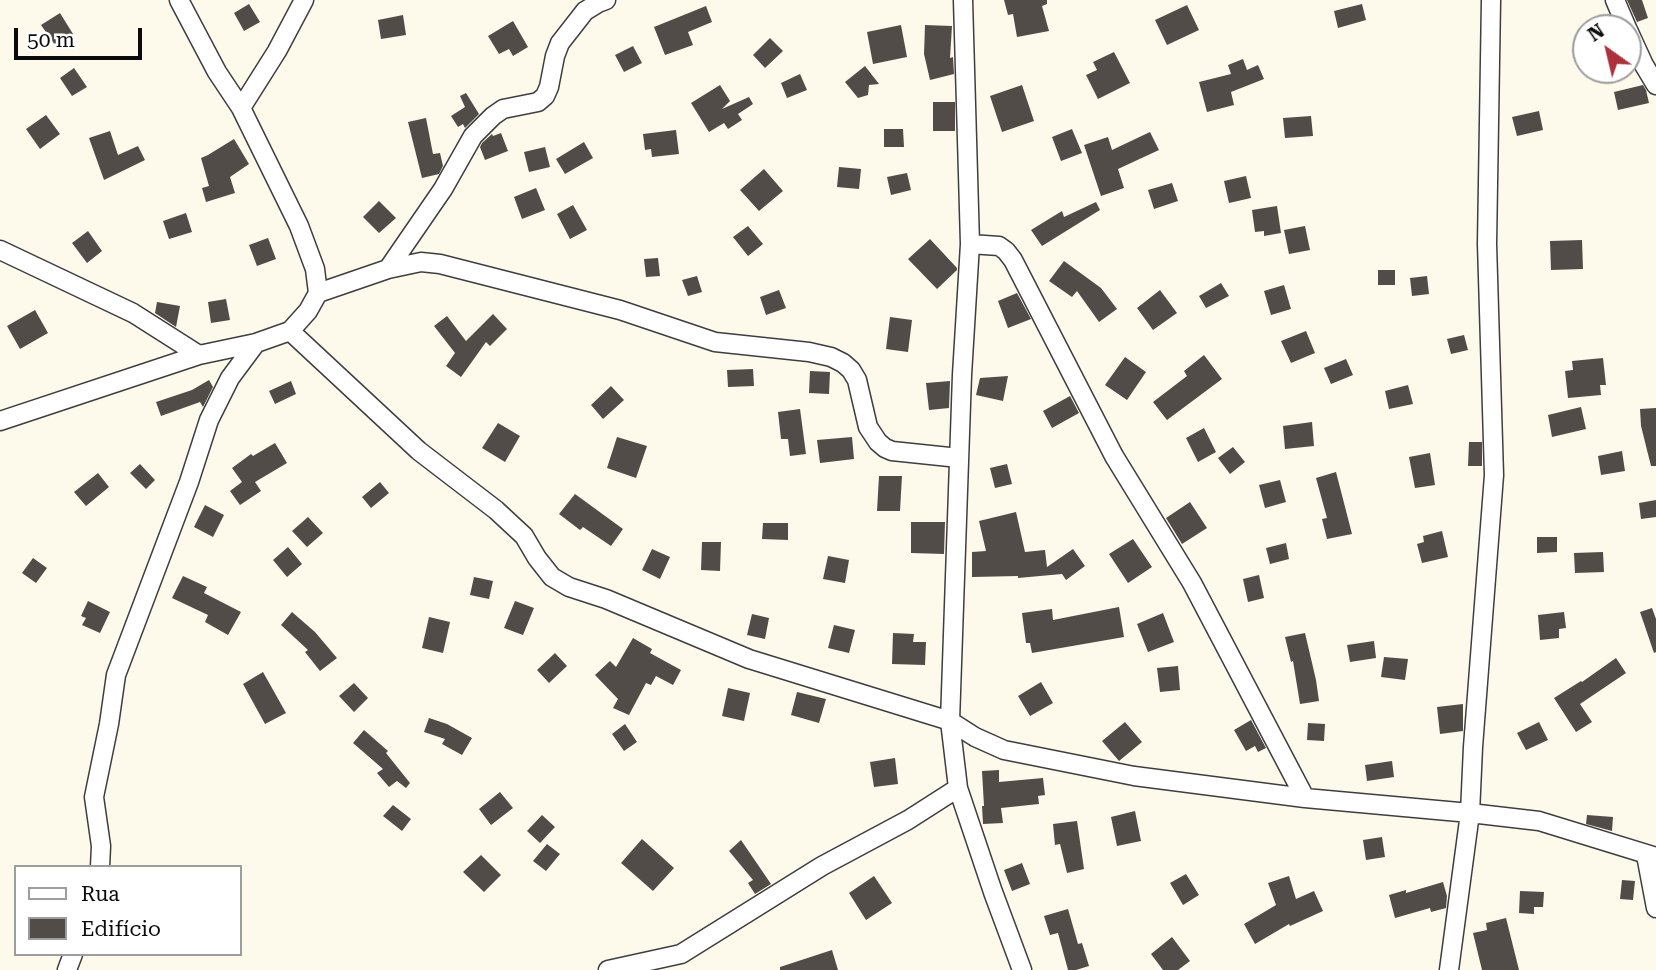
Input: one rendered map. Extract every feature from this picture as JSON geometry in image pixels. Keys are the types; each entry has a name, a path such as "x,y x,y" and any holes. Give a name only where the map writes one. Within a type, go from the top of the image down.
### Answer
{"street":[{"path":"0,421 200,355 256,343 290,331 308,311 318,293 315,269 299,226 241,108 217,72 179,0"},
{"path":"241,108 277,51 304,0"},
{"path":"388,269 443,189 473,136 503,109 538,102 545,96 560,43 585,12 606,0"},
{"path":"963,0 970,244 950,721 958,788 1023,970"},
{"path":"1448,969 1470,813 1494,475 1487,244 1491,0"},
{"path":"1642,60 1656,85"},
{"path":"970,244 999,246 1013,260 1114,456 1192,583 1305,798"},
{"path":"0,250 133,313 200,355"},
{"path":"318,293 388,269 421,262 440,264 620,310 715,342 810,352 831,357 851,370 857,380 869,427 885,448 959,458"},
{"path":"290,331 418,451 496,510 524,536 552,576 569,587 607,599 749,659 950,721 975,737 1004,750 1133,776 1305,798 1539,821 1651,856 1656,908"},
{"path":"100,865 101,846 94,797 117,676 189,482 209,420 230,378 256,343"},
{"path":"608,970 681,954 822,866 908,820 958,788"}],"building":[{"path":"1004,0 1047,0 1047,4 1042,6 1049,31 1017,37 1013,14 1008,15"},
{"path":"1627,0 1642,0 1648,18 1642,20 1642,14 1633,14"},
{"path":"249,4 260,22 244,31 234,13"},
{"path":"1362,4 1366,20 1338,28 1334,11"},
{"path":"1187,5 1199,30 1167,45 1155,20"},
{"path":"706,6 712,22 688,32 693,45 665,55 654,27"},
{"path":"60,13 73,34 55,45 41,25"},
{"path":"403,15 406,35 381,39 378,20"},
{"path":"513,21 528,47 513,56 509,49 499,54 488,36"},
{"path":"901,25 907,57 873,64 867,32"},
{"path":"925,25 952,26 950,58 953,57 954,74 930,80 924,54"},
{"path":"770,38 783,51 765,68 753,55"},
{"path":"633,46 642,63 624,72 615,55"},
{"path":"1114,52 1130,83 1098,99 1086,75 1097,70 1093,62"},
{"path":"1243,59 1247,70 1258,65 1264,79 1231,92 1234,105 1207,112 1199,82 1231,74 1228,65"},
{"path":"865,66 879,84 869,85 868,95 858,98 845,82"},
{"path":"74,68 87,87 72,96 60,78"},
{"path":"800,74 807,90 787,98 781,83"},
{"path":"720,85 730,101 722,109 749,97 753,104 738,114 742,120 728,129 724,123 709,132 691,103"},
{"path":"1022,85 1034,121 1002,132 990,96"},
{"path":"1643,85 1649,103 1618,110 1614,92"},
{"path":"466,93 479,114 465,128 463,124 458,127 451,116 465,107 460,96"},
{"path":"933,102 955,102 955,131 933,131"},
{"path":"1539,111 1543,130 1517,136 1512,117"},
{"path":"46,115 60,134 40,149 26,129"},
{"path":"1311,116 1313,136 1285,138 1283,118"},
{"path":"426,118 433,154 440,153 443,166 439,174 422,178 408,122"},
{"path":"884,129 903,129 904,147 884,147"},
{"path":"1072,129 1082,153 1061,161 1052,137"},
{"path":"676,130 679,154 652,157 651,149 645,150 643,134"},
{"path":"110,131 118,155 138,146 145,160 104,180 89,138"},
{"path":"1150,132 1159,150 1118,169 1124,188 1101,196 1084,145 1108,137 1112,150"},
{"path":"501,133 508,151 485,160 480,147 482,143 492,134"},
{"path":"234,139 249,164 230,177 235,193 206,202 202,188 209,186 201,158"},
{"path":"584,142 593,158 565,174 556,159"},
{"path":"545,147 550,167 529,172 524,152"},
{"path":"839,167 861,169 859,189 837,187"},
{"path":"764,169 783,191 759,211 740,190"},
{"path":"907,173 911,190 891,195 887,177"},
{"path":"1246,176 1251,198 1229,203 1224,181"},
{"path":"1172,183 1178,201 1154,209 1148,190"},
{"path":"536,188 545,210 522,219 514,197"},
{"path":"379,201 396,218 379,233 363,217"},
{"path":"1096,202 1100,210 1042,246 1031,230 1062,211 1064,217"},
{"path":"573,205 587,230 570,239 557,214"},
{"path":"1277,206 1281,233 1264,236 1264,231 1255,232 1252,210"},
{"path":"186,213 192,232 169,239 163,221"},
{"path":"748,226 763,244 748,256 733,237"},
{"path":"1305,226 1310,250 1289,254 1284,230"},
{"path":"88,231 102,251 87,263 72,243"},
{"path":"268,238 276,259 257,266 249,245"},
{"path":"930,239 957,268 937,289 908,259"},
{"path":"1582,240 1583,269 1551,270 1550,241"},
{"path":"658,258 660,276 646,277 644,259"},
{"path":"1064,261 1101,288 1117,309 1099,322 1077,291 1072,297 1049,281"},
{"path":"1378,270 1395,270 1395,285 1378,285"},
{"path":"697,276 702,292 688,296 682,280"},
{"path":"1427,276 1429,294 1412,296 1410,278"},
{"path":"1221,283 1229,296 1206,308 1199,296"},
{"path":"1284,285 1291,309 1271,315 1264,291"},
{"path":"779,290 786,308 766,315 760,297"},
{"path":"1160,290 1177,313 1153,330 1137,308"},
{"path":"1017,293 1031,319 1008,328 998,301"},
{"path":"226,299 230,320 211,323 208,302"},
{"path":"157,302 180,306 176,327 155,313"},
{"path":"35,310 48,333 20,349 7,326"},
{"path":"493,314 507,329 490,346 486,342 461,377 446,366 455,353 434,326 447,316 466,341"},
{"path":"890,317 912,320 908,352 886,349"},
{"path":"1306,331 1315,353 1291,363 1281,341"},
{"path":"1464,335 1468,350 1451,354 1447,339"},
{"path":"1204,355 1222,379 1167,420 1153,402 1187,376 1184,371"},
{"path":"1125,357 1146,372 1127,400 1105,385"},
{"path":"1603,358 1606,385 1600,385 1601,395 1568,398 1565,371 1573,370 1572,361"},
{"path":"1346,359 1353,375 1331,384 1324,368"},
{"path":"753,369 754,386 728,387 727,370"},
{"path":"810,371 830,372 829,394 809,393"},
{"path":"1008,376 1003,401 976,395 980,378"},
{"path":"209,380 213,387 203,407 200,402 161,416 156,402 192,390"},
{"path":"291,381 296,394 275,404 269,391"},
{"path":"950,381 949,408 929,410 926,383"},
{"path":"1408,385 1413,404 1389,409 1385,391"},
{"path":"611,386 624,400 603,419 591,405"},
{"path":"1070,396 1079,413 1052,428 1043,411"},
{"path":"1581,407 1586,429 1552,437 1548,415"},
{"path":"1656,408 1656,466 1651,466 1641,426 1640,409"},
{"path":"800,409 806,454 790,456 788,439 781,439 778,412"},
{"path":"1312,422 1314,446 1285,449 1283,426"},
{"path":"498,423 520,436 505,462 482,448"},
{"path":"1204,428 1216,452 1198,462 1186,438"},
{"path":"617,437 647,446 636,478 607,468"},
{"path":"852,437 854,459 820,463 817,440"},
{"path":"1469,442 1482,442 1482,466 1468,466"},
{"path":"275,443 287,463 255,482 261,491 240,505 230,491 242,482 232,468 251,454 253,456"},
{"path":"1233,447 1245,462 1230,474 1218,458"},
{"path":"1622,451 1625,471 1601,475 1598,456"},
{"path":"1430,453 1435,485 1415,488 1409,457"},
{"path":"140,464 155,480 146,489 130,473"},
{"path":"1007,464 1012,484 995,488 990,468"},
{"path":"1336,472 1352,534 1327,539 1322,519 1327,518 1316,478"},
{"path":"98,473 109,487 86,506 74,492"},
{"path":"879,476 902,476 900,511 877,511"},
{"path":"1280,480 1286,502 1265,508 1259,485"},
{"path":"380,482 389,493 371,508 362,497"},
{"path":"575,494 623,529 611,546 583,527 580,530 559,514"},
{"path":"1656,500 1656,517 1641,519 1639,503"},
{"path":"1190,502 1207,528 1182,544 1166,518"},
{"path":"205,505 224,515 213,537 194,527"},
{"path":"1016,512 1025,552 1045,550 1047,567 1073,549 1085,566 1066,580 1062,574 1018,578 972,577 972,552 986,551 979,521"},
{"path":"308,517 323,533 307,547 292,531"},
{"path":"911,522 945,522 944,554 911,553"},
{"path":"763,523 788,523 788,540 762,539"},
{"path":"1442,531 1448,557 1422,563 1417,544 1424,542 1423,536"},
{"path":"1537,537 1557,537 1557,552 1537,553"},
{"path":"1133,539 1152,567 1128,583 1109,554"},
{"path":"702,542 721,542 720,571 701,570"},
{"path":"1286,543 1289,559 1270,564 1266,548"},
{"path":"288,547 302,564 287,577 273,560"},
{"path":"652,549 670,557 660,579 642,570"},
{"path":"1603,552 1604,572 1575,573 1574,553"},
{"path":"828,556 849,560 845,583 823,579"},
{"path":"33,558 47,568 36,583 22,573"},
{"path":"1259,575 1264,598 1248,602 1243,579"},
{"path":"183,576 207,587 204,593 241,612 228,635 205,622 208,615 172,598"},
{"path":"474,577 493,581 489,599 470,595"},
{"path":"88,601 110,612 100,633 82,625 86,618 81,616"},
{"path":"515,601 534,608 523,635 504,628"},
{"path":"1119,607 1124,637 1032,653 1030,643 1026,643 1022,613 1052,609 1053,620"},
{"path":"1652,608 1656,619 1654,653 1640,612"},
{"path":"292,612 315,632 337,658 320,671 305,652 308,650 281,625"},
{"path":"1564,612 1566,628 1559,629 1559,638 1540,640 1538,615"},
{"path":"1163,613 1174,642 1148,652 1137,624"},
{"path":"752,614 769,618 765,639 747,635"},
{"path":"429,617 450,622 443,653 422,648"},
{"path":"834,625 855,630 849,653 828,648"},
{"path":"893,633 914,634 913,642 926,642 925,665 892,664"},
{"path":"1305,633 1319,701 1300,704 1293,661 1291,662 1285,637"},
{"path":"633,638 652,649 650,653 681,670 673,685 656,676 651,685 646,683 629,715 613,708 618,699 595,675 610,661 616,667"},
{"path":"1374,641 1376,658 1350,662 1347,645"},
{"path":"555,653 567,666 549,683 537,670"},
{"path":"1384,657 1408,659 1405,680 1381,677"},
{"path":"1616,658 1626,673 1580,704 1592,722 1576,732 1554,698"},
{"path":"1178,666 1180,690 1160,692 1157,668"},
{"path":"263,672 286,713 265,724 243,684"},
{"path":"1041,682 1053,703 1030,716 1018,696"},
{"path":"354,683 368,698 354,712 339,696"},
{"path":"728,688 750,693 744,721 722,716"},
{"path":"797,692 826,699 819,723 791,715"},
{"path":"1463,704 1463,731 1440,734 1437,707"},
{"path":"429,718 447,724 472,738 462,755 442,744 445,739 424,732"},
{"path":"1251,720 1266,748 1258,752 1255,746 1246,751 1234,730"},
{"path":"1125,722 1142,742 1119,761 1102,741"},
{"path":"1539,722 1548,740 1526,750 1517,733"},
{"path":"1308,723 1325,724 1324,741 1307,740"},
{"path":"625,724 637,742 624,751 612,734"},
{"path":"364,730 388,751 386,753 410,783 406,788 397,781 389,787 377,773 383,769 353,743"},
{"path":"895,758 898,784 874,787 870,762"},
{"path":"1392,761 1394,777 1367,781 1365,765"},
{"path":"999,770 999,782 1043,778 1045,795 1038,796 1039,804 1001,808 1003,823 983,824 982,771"},
{"path":"500,792 513,808 491,825 479,809"},
{"path":"393,805 411,819 402,831 383,816"},
{"path":"1135,811 1141,841 1117,846 1111,817"},
{"path":"542,815 555,827 540,843 527,831"},
{"path":"1587,815 1613,817 1612,831 1586,824"},
{"path":"1077,821 1084,869 1067,873 1060,844 1055,845 1053,824"},
{"path":"1382,837 1385,857 1366,860 1363,840"},
{"path":"642,839 674,868 653,891 621,863"},
{"path":"741,840 771,884 755,894 748,883 753,880 729,851"},
{"path":"547,844 560,854 546,871 533,861"},
{"path":"481,855 501,875 484,892 463,872"},
{"path":"1022,863 1030,884 1012,891 1004,870"},
{"path":"1186,874 1199,895 1183,905 1170,883"},
{"path":"874,876 892,903 866,920 849,893"},
{"path":"1289,876 1296,899 1314,891 1323,911 1290,926 1289,924 1255,944 1244,924 1276,905 1268,883"},
{"path":"1622,880 1635,881 1633,900 1620,899"},
{"path":"1443,882 1447,896 1446,908 1431,912 1430,908 1395,918 1389,895"},
{"path":"1520,891 1544,892 1543,907 1534,907 1534,914 1519,913"},
{"path":"1068,909 1078,944 1082,943 1089,966 1076,970 1068,970 1058,933 1050,935 1044,916"},
{"path":"1506,918 1519,970 1482,970 1473,933 1487,930 1486,923"},
{"path":"1172,937 1190,961 1178,970 1163,970 1151,954"},
{"path":"832,950 838,970 780,970 780,967"}]}
